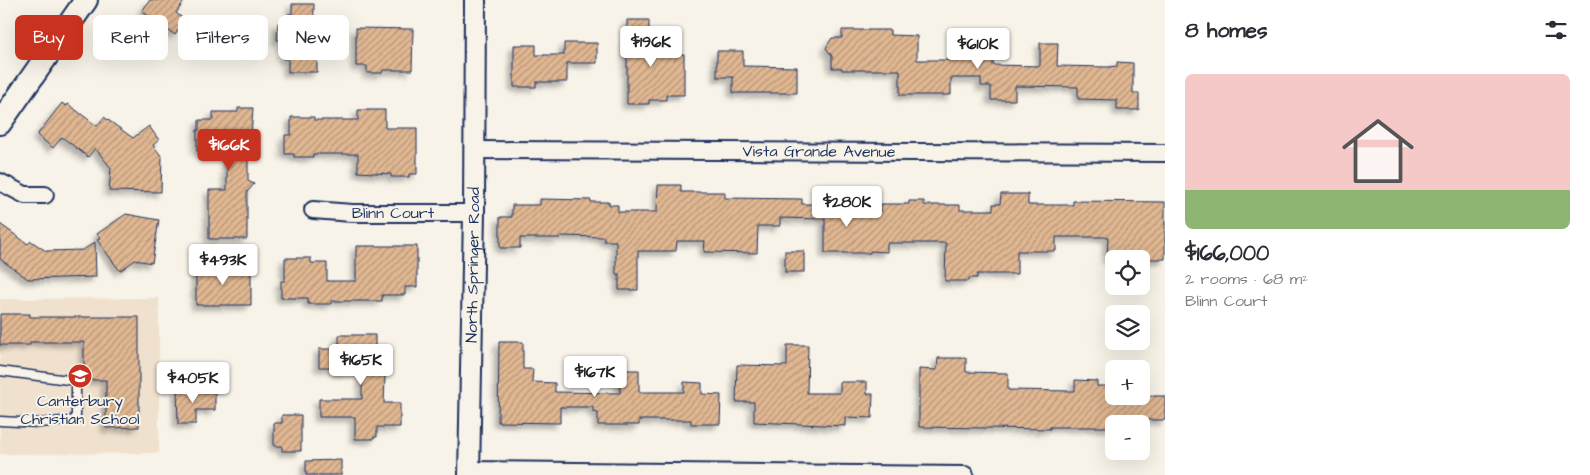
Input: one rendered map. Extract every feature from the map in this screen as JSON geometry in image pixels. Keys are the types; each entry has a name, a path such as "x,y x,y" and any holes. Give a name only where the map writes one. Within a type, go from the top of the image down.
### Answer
{"main road":[{"path":"0,123 86,0"}],"street":[{"name":"North Springer Road","path":"469,472 474,213 475,0"},
{"name":"Vista Grande Avenue","path":"474,150 1165,153"},
{"path":"0,182 25,195 45,194"},
{"name":"Blinn Court","path":"313,210 352,213 474,213"},
{"path":"469,472 965,475"}],"lane":[{"path":"0,371 76,381 76,420 39,423 0,421"}],"shaded area":[{"name":"Canterbury Christian School","path":"159,298 159,453 0,454 0,299"}],"building":[{"path":"150,0 185,0 176,13 179,15 178,30 175,35 168,30 168,15 148,15 142,11"},
{"path":"292,4 314,4 314,15 288,15 292,14"},
{"path":"627,20 649,20 649,54 684,54 684,95 666,95 666,100 649,100 649,104 627,104"},
{"path":"356,28 413,29 412,70 383,70 382,73 367,73 367,66 356,66"},
{"path":"842,30 890,30 890,35 917,36 917,60 954,60 954,54 993,54 993,65 1040,66 1040,43 1058,43 1057,66 1108,67 1117,66 1117,62 1133,63 1133,93 1139,93 1139,110 1117,110 1117,100 1078,99 1078,87 1015,86 1015,100 991,100 991,86 981,86 981,78 951,78 951,95 900,95 900,70 842,70 842,68 832,68 832,56 826,48 832,38 842,38"},
{"path":"564,43 597,43 597,63 567,63 567,82 536,82 536,87 514,87 514,45 536,45 536,55 564,55"},
{"path":"717,51 743,51 743,66 797,67 797,93 733,93 733,77 717,77"},
{"path":"288,60 317,60 317,72 288,72"},
{"path":"62,103 66,106 68,104 97,126 104,117 133,138 149,126 159,140 153,145 162,157 161,192 109,191 111,168 95,148 88,157 62,137 53,148 37,135"},
{"path":"238,108 253,108 250,151 248,151 248,181 254,184 247,192 247,239 209,239 209,190 227,190 227,151 197,151 199,120 213,120 213,112 238,112"},
{"path":"358,110 385,110 385,128 417,128 417,174 409,174 409,177 391,177 391,174 358,172 358,154 313,154 313,157 294,157 294,154 285,154 285,135 291,135 291,117 314,117 314,120 358,120"},
{"path":"658,185 681,185 681,192 725,192 725,198 802,199 802,204 830,204 830,199 847,199 847,204 850,204 850,210 881,211 881,204 909,204 909,201 924,201 924,205 960,205 960,210 993,210 993,204 1000,204 1001,194 1028,194 1028,205 1073,205 1073,201 1165,202 1165,259 1150,259 1150,250 1107,250 1108,237 1056,237 1056,251 1017,251 1017,274 977,274 977,278 969,278 969,281 945,281 946,243 887,243 887,252 825,253 825,219 780,218 780,226 758,226 757,253 704,252 705,241 677,241 676,251 638,251 638,290 619,290 619,274 616,274 616,241 604,241 604,237 560,236 560,238 520,238 520,248 500,248 500,217 512,217 512,205 540,205 540,199 591,200 591,202 609,202 609,205 618,205 618,212 657,212"},
{"path":"126,214 159,220 152,263 135,260 120,271 97,240 100,238 97,234"},
{"path":"0,224 28,244 31,241 46,251 83,250 95,242 96,277 28,279 0,259"},
{"path":"356,246 417,246 417,287 405,287 405,295 382,295 382,301 331,301 331,304 308,304 308,298 281,298 281,281 285,281 285,258 311,258 311,263 327,263 327,281 356,281"},
{"path":"785,251 804,251 804,272 785,272"},
{"path":"196,264 210,264 210,268 251,268 251,305 196,305"},
{"path":"0,314 30,314 30,317 139,317 139,427 106,428 106,380 84,380 84,342 30,342 30,345 0,345"},
{"path":"339,335 375,335 375,347 378,347 378,351 386,351 384,403 400,403 400,427 377,427 377,437 374,437 374,439 355,439 355,417 319,417 319,399 362,399 362,371 335,371 335,367 319,367 319,349 339,349"},
{"path":"499,342 523,342 523,369 533,369 532,382 555,383 555,392 620,393 620,370 639,370 639,392 684,392 684,382 702,383 702,394 721,395 720,424 691,424 691,420 639,420 639,425 598,425 598,413 593,412 593,407 560,407 560,423 498,422"},
{"path":"787,345 808,345 807,393 840,393 840,382 867,382 867,394 873,394 872,418 845,417 845,426 754,422 754,402 736,402 737,365 787,366"},
{"path":"938,358 966,358 966,372 1008,373 1008,390 1075,391 1075,380 1097,381 1097,386 1105,386 1105,405 1150,405 1150,396 1165,396 1165,420 1150,420 1150,415 1105,415 1105,427 1050,427 1050,429 919,427 919,369 937,370"},
{"path":"177,389 215,392 215,410 196,410 196,424 178,424"},
{"path":"282,415 301,415 301,451 282,451 282,446 274,446 274,423 282,423"},
{"path":"341,460 341,475 306,475 306,461"}],"place":[{"name":"Canterbury Christian School","path":"80,376"}]}
